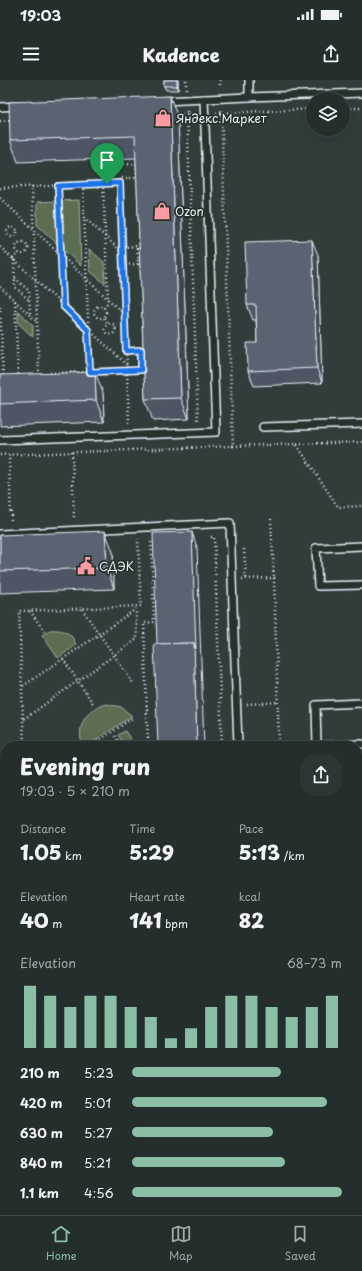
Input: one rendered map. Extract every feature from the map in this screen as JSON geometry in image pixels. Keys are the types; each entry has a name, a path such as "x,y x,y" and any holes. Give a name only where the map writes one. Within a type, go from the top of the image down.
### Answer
{"lane":[{"path":"249,80 249,97"},
{"path":"155,101 362,93"},
{"path":"0,440 216,432 204,99"},
{"path":"0,106 23,106"},
{"path":"263,428 362,424"},
{"path":"0,534 230,523 238,741"},
{"path":"362,546 316,548 318,586 362,585"},
{"path":"317,741 316,704 362,703"}],"path":[{"path":"220,80 233,446"},
{"path":"350,108 362,108"},
{"path":"171,115 306,109"},
{"path":"187,114 198,422 190,422"},
{"path":"0,121 16,120"},
{"path":"107,184 107,165 136,164 137,178 120,178 129,421"},
{"path":"0,188 120,183"},
{"path":"103,184 108,300 104,307 106,311 104,318"},
{"path":"83,185 90,372"},
{"path":"32,186 39,374"},
{"path":"58,186 63,306"},
{"path":"0,198 125,316"},
{"path":"84,217 123,253"},
{"path":"15,236 8,236 7,230 9,227 12,226 15,228 17,234 15,236 18,243 16,245 16,249 18,253"},
{"path":"18,243 23,241 29,246 34,246"},
{"path":"18,253 26,254 29,246"},
{"path":"122,247 137,246 138,264 123,265"},
{"path":"0,247 127,365"},
{"path":"18,253 13,259 15,287 30,301"},
{"path":"15,278 29,291 30,315"},
{"path":"0,287 37,321"},
{"path":"16,301 18,375"},
{"path":"0,306 1,375 25,374"},
{"path":"104,307 96,307 94,310 96,318 104,318"},
{"path":"88,314 94,313"},
{"path":"104,318 108,324 114,325 116,328 114,334 110,335 105,331 105,327 108,324"},
{"path":"32,374 141,370 141,350 126,351"},
{"path":"121,424 137,424"},
{"path":"0,455 362,442"},
{"path":"296,444 338,507 361,506"},
{"path":"72,452 74,531"},
{"path":"9,455 11,534"},
{"path":"271,519 279,741"},
{"path":"22,686 140,606 138,528"},
{"path":"206,537 214,537 222,741"},
{"path":"148,741 144,623 154,622 151,539"},
{"path":"131,540 158,539"},
{"path":"244,549 246,579"},
{"path":"216,581 274,578"},
{"path":"24,741 19,612 140,606"},
{"path":"82,609 133,684"},
{"path":"23,719 137,639 136,610"},
{"path":"29,611 44,632"},
{"path":"62,659 94,705"},
{"path":"99,741 134,717"},
{"path":"115,736 118,741"}],"green space":[{"path":"79,200 81,266 37,225 37,202"},
{"path":"89,249 104,262 105,284 90,271"},
{"path":"18,311 33,325 33,337 18,323"},
{"path":"50,630 66,632 72,637 76,645 58,658 42,635"},
{"path":"106,704 121,707 132,716 94,741 82,741 80,732 81,726 88,714 99,706"},
{"path":"125,731 132,741 122,741 118,735"}],"building":[{"path":"164,80 177,80 177,86 164,86"},
{"path":"170,96 181,398 145,399 135,136 10,140 9,102"},
{"path":"312,240 317,368 248,371 247,343 257,343 256,305 247,305 245,242"},
{"path":"95,372 96,400 0,404 0,375"},
{"path":"105,531 107,568 0,571 0,535"},
{"path":"192,532 196,649 194,643 157,644 153,533"},
{"path":"194,643 197,741 158,741 154,644"}],"place":[{"name":"Яндекс.Маркет","path":"163,118"},
{"name":"Ozon","path":"162,211"},
{"name":"СДЭК","path":"86,566"}],"route":[{"path":"120,183 126,351 141,350 141,370 90,372 88,330 63,306 58,186 107,184 120,183"}]}
